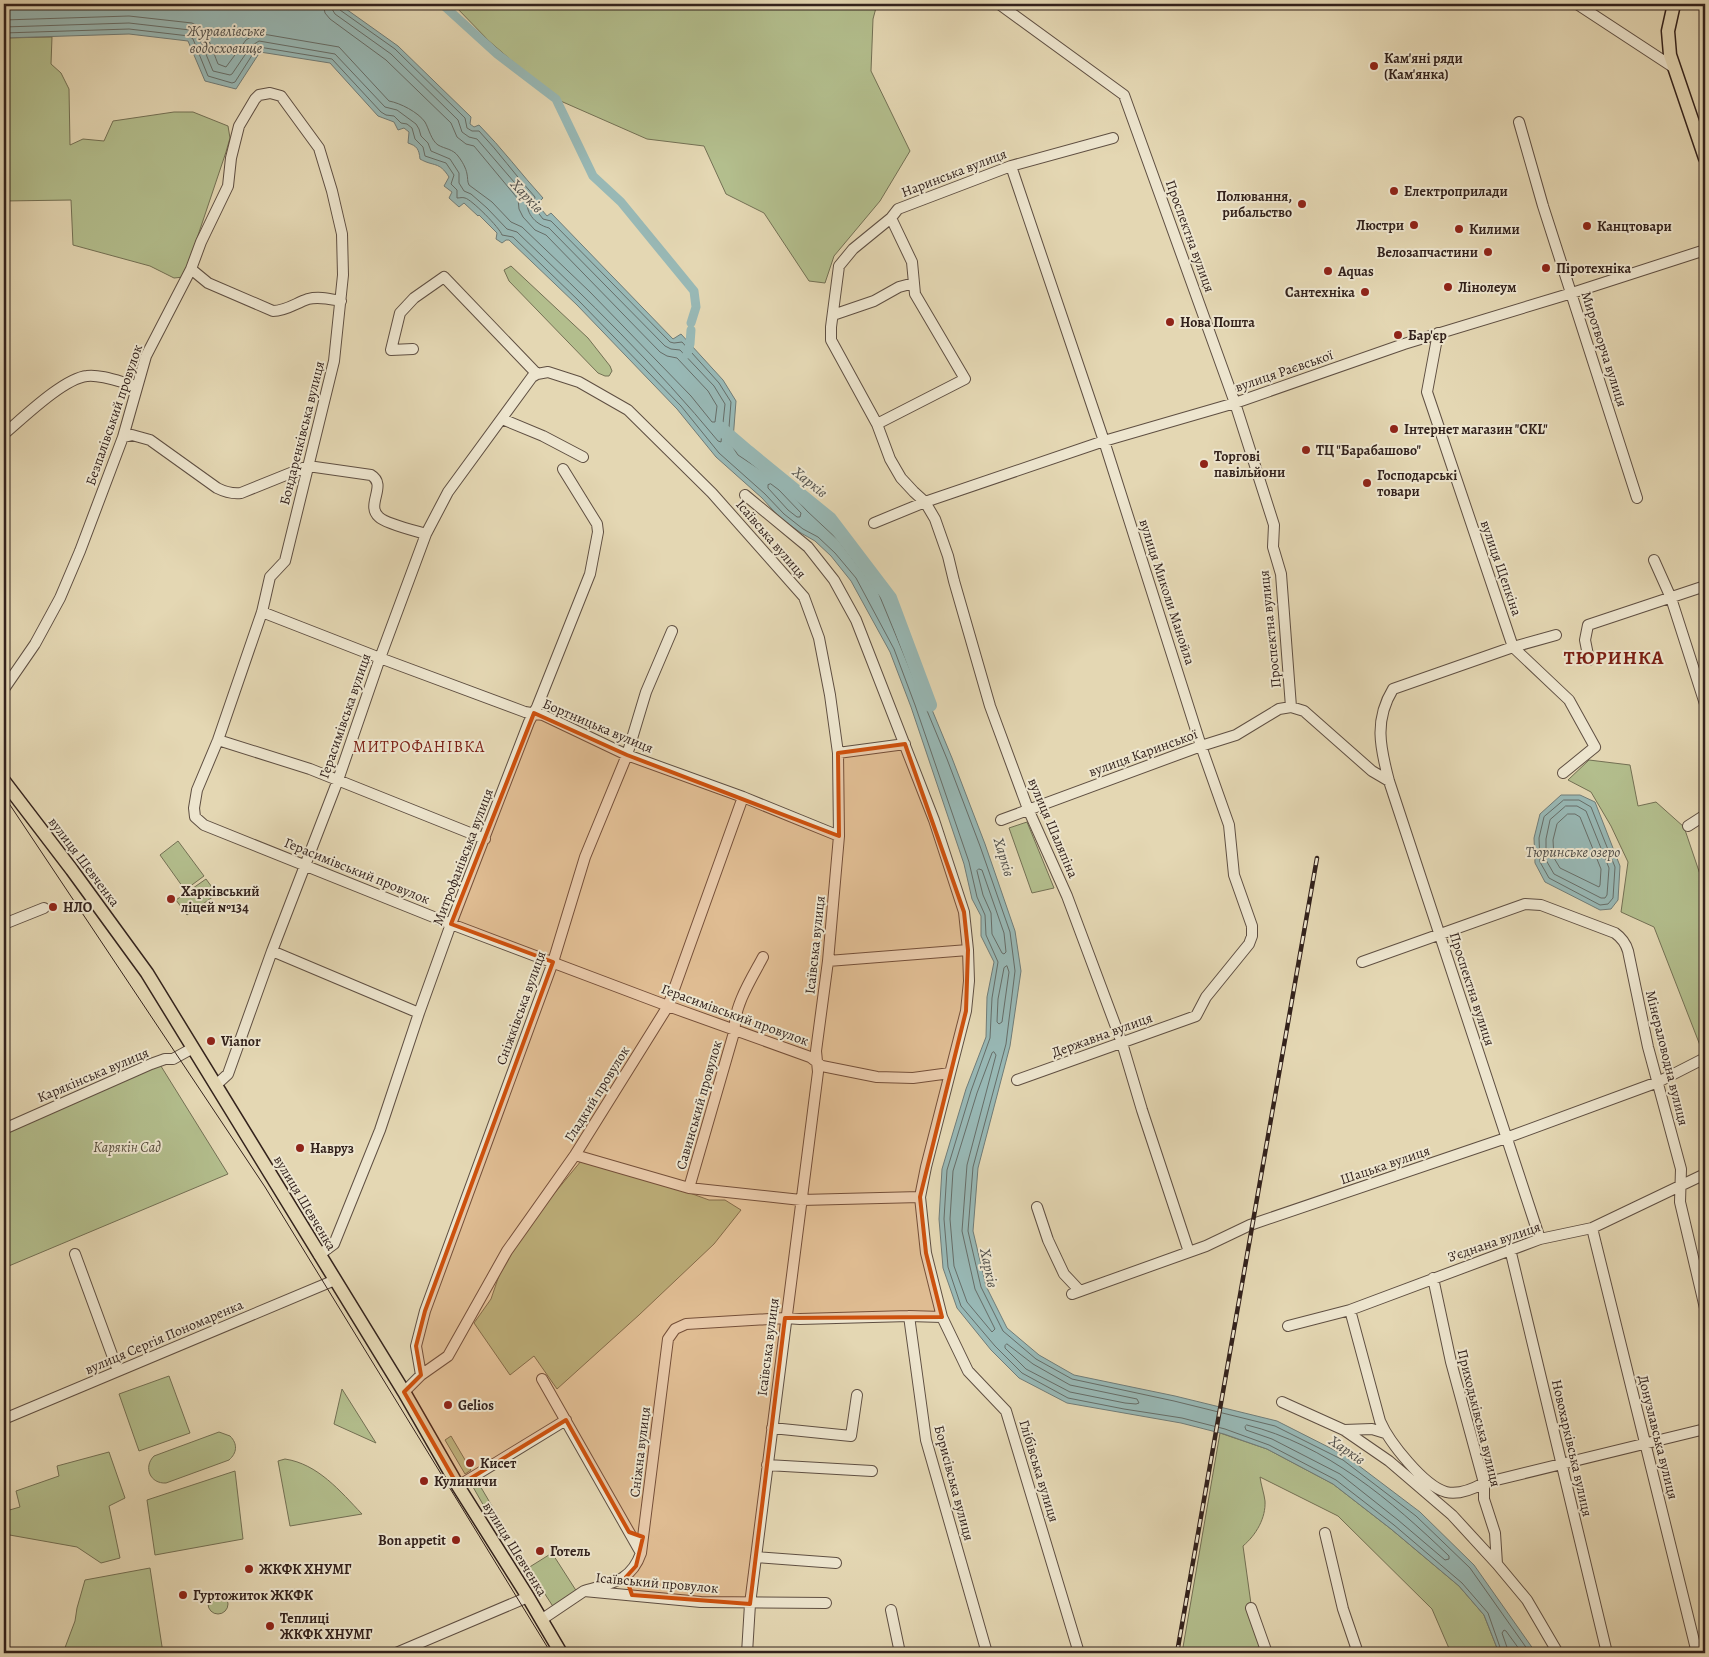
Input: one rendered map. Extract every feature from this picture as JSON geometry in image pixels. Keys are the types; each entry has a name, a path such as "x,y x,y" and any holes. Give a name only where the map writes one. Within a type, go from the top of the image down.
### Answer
{"main road":[{"path":"1674,4 1668,30 1668,46 1673,67 1705,158"},
{"name":"вулиця Шевченка","path":"4,781 147,972 561,1653"}],"street":[{"name":"Проспектна вулиця","path":"999,4 1124,95 1235,403 1274,525 1272,547 1281,574 1291,707"},
{"path":"1577,4 1673,67"},
{"name":"Безпалівський провулок","path":"4,689 35,644 60,598 123,437 146,356 191,269 201,242 228,186 231,158 239,126 254,99 264,93"},
{"name":"Бондаренківська вулиця","path":"197,790 218,740 262,612 270,577 285,561 334,361 341,301 343,275 342,234 319,148 281,96 274,93 264,93"},
{"name":"Миротворча вулиця","path":"1519,122 1542,206 1638,498"},
{"name":"Наринська вулиця","path":"831,340 839,266 853,249 891,218 898,209 1011,166 1112,138"},
{"name":"вулиця Миколи Манойла","path":"1011,166 1104,441 1201,746 1229,825 1234,875 1252,926 1252,936 1249,944 1206,997 1196,1016"},
{"path":"876,424 965,379 915,294 912,262 891,218"},
{"name":"вулиця Раєвської","path":"874,523 925,502 1104,441 1235,403 1438,333 1572,294 1705,250"},
{"path":"191,269 208,283 273,311 284,310 309,299 325,298 341,301"},
{"path":"412,349 391,350 400,313 414,298 444,277 537,374"},
{"path":"833,315 874,301 899,287 914,283"},
{"name":"вулиця Щепкіна","path":"1438,333 1427,392 1513,647 1569,700 1595,747 1563,773"},
{"name":"вулиця Шаляпіна","path":"831,340 876,424 890,459 901,478 925,502 935,519 948,556 990,706 1028,809 1067,896 1122,1042 1142,1110 1189,1252"},
{"name":"Ісаївська вулиця","path":"537,374 548,372 579,382 628,410 712,493 804,597 819,638 830,695 838,753 839,836 828,961 816,1051 818,1072 785,1318 750,1604 747,1653"},
{"name":"Герасимівська вулиця","path":"216,1085 228,1074 272,951 338,780 380,658 426,534 448,492 532,377 537,374"},
{"path":"4,434 51,393 79,378 96,376 137,386"},
{"path":"502,419 543,436 584,457"},
{"path":"123,437 132,435 150,440 217,488 233,494 242,493 308,466 374,476 378,484 374,506 376,515 384,520 426,534"},
{"name":"Митрофанівська вулиця","path":"319,1255 334,1244 380,1130 451,924 529,722 590,574 598,532 597,524 562,469"},
{"name":"Глібівська вулиця","path":"745,495 808,547 834,580 856,620 934,820 964,912 969,981 966,1011 920,1197 926,1253 942,1317 968,1371 1006,1411 1079,1653"},
{"path":"1654,560 1671,598 1705,704"},
{"path":"1589,660 1586,640 1588,625 1705,586"},
{"name":"Бортницька вулиця","path":"262,612 525,712 543,715 627,755 743,797 839,836"},
{"name":"Сніжківська вулиця","path":"421,1375 416,1346 425,1311 553,962 585,857 627,755 646,692 672,631"},
{"path":"1513,647 1556,635"},
{"name":"Проспектна вулиця","path":"1513,647 1393,689 1385,702 1381,716 1380,732 1382,755 1389,781 1540,1239"},
{"path":"1291,707 1304,710 1372,771 1389,781"},
{"name":"вулиця Каринської","path":"1001,820 1201,746 1236,735 1273,712 1291,707"},
{"path":"218,740 310,769 485,840"},
{"path":"838,753 905,744"},
{"name":"Герасимівський провулок","path":"197,790 194,808 195,817 204,825 451,924 668,1006 810,1057 822,1066 877,1077 913,1078 950,1073"},
{"name":"Гладкий провулок","path":"421,1375 448,1356 507,1251 575,1155 668,1006 743,797"},
{"path":"1688,826 1705,815"},
{"name":"Мінераловодна вулиця","path":"1440,933 1525,904 1533,903 1615,933 1622,938 1628,952 1648,1047 1681,1169 1680,1202 1705,1308"},
{"path":"4,924 44,908"},
{"path":"1362,962 1440,933"},
{"path":"828,961 968,950"},
{"path":"272,951 419,1013"},
{"name":"Савинський провулок","path":"689,1188 735,1029 734,1022 745,992 763,957"},
{"name":"Державна вулиця","path":"1017,1080 1196,1016"},
{"name":"Карякінська вулиця","path":"4,1129 151,1064 174,1059 193,1048"},
{"name":"Шацька вулиця","path":"1037,1207 1048,1240 1064,1274 1076,1293 1206,1246 1250,1225 1506,1138 1658,1082 1705,1058"},
{"path":"575,1155 689,1188 801,1200 920,1197"},
{"name":"З’єднана вулиця","path":"1288,1326 1350,1310 1540,1239 1592,1228 1705,1174"},
{"name":"Донузлавська вулиця","path":"1592,1228 1697,1653"},
{"name":"Новохарківська вулиця","path":"1510,1249 1607,1653"},
{"path":"75,1254 118,1371"},
{"name":"Приходьківська вулиця","path":"1433,1278 1451,1362 1484,1483 1484,1499 1495,1533 1498,1564"},
{"name":"вулиця Сергія Пономаренка","path":"4,1417 335,1280"},
{"path":"1350,1310 1380,1422 1385,1433 1393,1445 1424,1478 1447,1492 1460,1492 1484,1483 1705,1429"},
{"name":"Борисівська вулиця","path":"909,1316 926,1440 987,1653"},
{"path":"785,1318 942,1317"},
{"name":"Сніжна вулиця","path":"626,1577 636,1566 641,1553 668,1339 675,1329 686,1324 785,1318"},
{"path":"404,1392 421,1375"},
{"path":"542,1379 641,1553"},
{"path":"772,1428 851,1436 857,1395"},
{"path":"1282,1402 1344,1430 1389,1461 1452,1515 1498,1564 1527,1600 1558,1653"},
{"path":"458,1486 566,1420"},
{"path":"1372,1429 1380,1422"},
{"path":"1344,1430 1372,1429 1385,1433"},
{"path":"767,1465 872,1471"},
{"path":"629,1532 636,1534 644,1532"},
{"path":"1325,1533 1343,1609 1358,1653"},
{"path":"756,1557 836,1562"},
{"path":"584,1591 626,1577 632,1595"},
{"name":"Ісаївський провулок","path":"541,1620 584,1591 701,1602 750,1604 826,1603"},
{"path":"396,1653 408,1651 528,1597"},
{"path":"1251,1608 1267,1653"},
{"path":"891,1610 900,1653"}],"highlighted area":[{"path":"534,713 627,755 839,836 838,753 905,744 964,912 968,950 966,1011 920,1197 926,1253 942,1317 785,1318 750,1604 632,1595 626,1577 636,1566 643,1537 629,1532 566,1420 458,1486 404,1392 421,1375 416,1346 425,1311 553,962 451,924"}],"green space":[{"path":"453,4 877,4 873,19 871,71 910,151 880,201 834,256 825,283 809,281 764,213 726,194 704,146 647,139 556,99 489,41"},
{"path":"52,37 51,64 61,73 69,89 70,145 83,139 104,141 113,121 174,112 193,112 228,126 230,138 226,152 184,277 174,278 150,266 73,245 71,200 4,201 4,38"},
{"path":"511,266 588,338 610,366 612,371 609,376 598,373 509,281 504,270"},
{"path":"1589,760 1630,765 1638,806 1656,802 1684,827 1705,889 1705,1051 1703,1053 1654,927 1621,912 1628,862 1611,826 1591,792 1568,780"},
{"path":"1027,822 1054,888 1032,893 1009,828"},
{"path":"178,841 204,876 185,890 160,855"},
{"path":"206,879 217,894 187,915 176,900"},
{"name":"Карякін Сад","path":"159,1063 228,1174 4,1268 4,1132"},
{"path":"581,1161 657,1181 709,1200 725,1200 741,1210 714,1244 557,1389 534,1356 510,1375 474,1323 491,1299 504,1261 530,1223"},
{"path":"169,1376 190,1433 139,1451 119,1394"},
{"path":"342,1389 376,1443 334,1424"},
{"path":"219,1432 230,1436 234,1442 236,1448 229,1460 166,1483 160,1483 152,1478 149,1465 154,1456"},
{"path":"1220,1433 1267,1449 1333,1484 1391,1529 1459,1586 1484,1615 1499,1653 1451,1653 1432,1609 1338,1516 1260,1477 1265,1501 1264,1514 1256,1531 1243,1546 1251,1604 1263,1653 1182,1653"},
{"path":"451,1436 471,1470 465,1474 445,1440"},
{"path":"109,1452 125,1498 109,1506 120,1558 101,1563 77,1547 4,1534 4,1505 6,1511 20,1507 16,1491 59,1476 57,1466"},
{"path":"285,1459 308,1466 328,1480 362,1514 290,1526 278,1461"},
{"path":"235,1471 243,1539 155,1555 147,1500"},
{"path":"479,1484 499,1518 493,1522 473,1487"},
{"path":"552,1553 577,1592 554,1608 528,1568"},
{"path":"150,1568 163,1653 63,1653 75,1621 85,1580"},
{"path":"214,1594 222,1594 228,1600 228,1608 222,1614 214,1614 208,1608 208,1600"}],"water":[{"name":"Журавлівське водосховище","path":"4,4 339,4 398,46 471,117 470,124 474,127 479,125 496,143 543,198 537,204 547,216 551,213 673,339 681,334 723,380 736,401 733,440 742,452 786,481 841,536 882,589 952,758 985,844 1015,931 1021,971 1010,1046 978,1168 973,1231 986,1286 1007,1328 1039,1355 1074,1375 1175,1396 1277,1421 1346,1456 1420,1512 1474,1565 1536,1653 1499,1653 1484,1615 1459,1586 1391,1529 1333,1484 1267,1449 1224,1434 1181,1423 1067,1403 1019,1378 991,1350 957,1308 943,1268 939,1219 942,1169 966,1089 986,1037 987,997 994,962 981,936 981,916 972,899 964,864 911,707 890,652 851,581 831,556 815,541 780,518 762,498 716,457 677,409 577,305 509,240 502,243 496,239 497,233 479,215 464,203 459,207 449,198 452,192 444,186 449,177 445,172 439,166 420,159 417,148 408,143 409,132 404,128 398,130 394,122 378,116 330,63 260,52 236,89 205,81 188,41 129,34 4,38"},
{"name":"Тюринське озеро","path":"1561,795 1580,795 1595,802 1620,866 1618,900 1611,909 1600,910 1545,882 1535,863 1534,838 1540,814"}],"waterway":[{"path":"442,4 497,54 556,99 593,176 621,202 694,291 696,307 691,323"},
{"path":"687,354 691,330"},
{"name":"Харків","path":"720,428 830,519 890,598 930,705"}],"tram line":[{"path":"4,796 265,1187 551,1653"}],"railway":[{"path":"1177,1653 1317,858"}],"place":[{"name":"Кам'яні ряди (Кам'янка)","path":"1374,66"},
{"name":"Електроприлади","path":"1394,191"},
{"name":"Полювання, рибальство","path":"1302,204"},
{"name":"Люстри","path":"1414,225"},
{"name":"Канцтовари","path":"1587,226"},
{"name":"Килими","path":"1459,229"},
{"name":"Велозапчастини","path":"1488,252"},
{"name":"Піротехніка","path":"1546,268"},
{"name":"Aquas","path":"1328,271"},
{"name":"Лінолеум","path":"1448,287"},
{"name":"Сантехніка","path":"1365,292"},
{"name":"Нова Пошта","path":"1170,322"},
{"name":"Бар'єр","path":"1398,335"},
{"name":"Інтернет магазин \"CKL\"","path":"1394,429"},
{"name":"ТЦ \"Барабашово\"","path":"1306,450"},
{"name":"Торгові павільйони","path":"1204,464"},
{"name":"Господарські товари","path":"1367,483"},
{"name":"Харківський ліцей №134","path":"171,899"},
{"name":"НЛО","path":"53,907"},
{"name":"Vianor","path":"211,1041"},
{"name":"Навруз","path":"300,1148"},
{"name":"Gelios","path":"448,1405"},
{"name":"Кисет","path":"470,1463"},
{"name":"Кулиничи","path":"424,1481"},
{"name":"Bon appetit","path":"456,1540"},
{"name":"Готель","path":"540,1551"},
{"name":"ЖКФК ХНУМГ","path":"249,1569"},
{"name":"Гуртожиток ЖКФК","path":"183,1595"},
{"name":"Теплиці ЖКФК ХНУМГ","path":"270,1626"}],"district":[{"name":"ТЮРИНКА","path":"1614,658"},
{"name":"МИТРОФАНІВКА","path":"419,747"}]}
